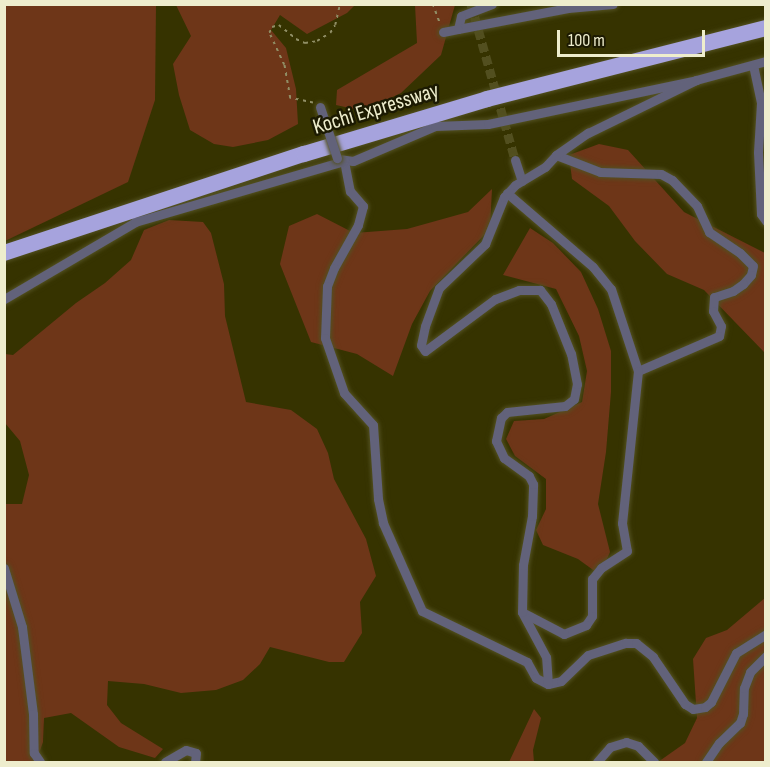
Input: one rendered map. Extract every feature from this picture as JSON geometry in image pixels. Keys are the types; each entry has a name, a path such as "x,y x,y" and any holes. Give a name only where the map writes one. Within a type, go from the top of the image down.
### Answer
{"highway":[{"name":"Kochi Expressway","path":"4,244 477,92 765,19"},
{"name":"Kochi Expressway","path":"4,253 304,154 487,99 765,28"}],"street":[{"path":"458,29 460,16 492,4"},
{"path":"443,32 568,9 613,4"},
{"path":"4,299 135,222 340,160 353,161 435,126 488,124 696,80 765,61"},
{"path":"753,65 760,103 758,152 761,214 765,220"},
{"path":"548,684 546,657 522,612 523,565 532,516 533,484 529,476 504,458 496,441 501,418 507,412 565,406 574,399 577,384 571,354 550,304 540,290 519,290 495,299 425,351 421,345 424,326 439,288 485,244 507,193 545,167 556,155 606,123 696,80"},
{"path":"320,106 350,191 363,206 358,225 333,268 327,286 325,338 344,393 373,425 378,499 384,523 422,611 527,662 536,678 548,684 561,681 588,656 626,643 636,644 653,657 685,704 700,709 715,696 736,652 765,634"},
{"path":"556,155 600,172 661,174 672,180 697,206 709,232 740,253 753,266 751,275 743,284 733,291 714,297 713,311 722,326 719,336 638,370"},
{"path":"515,160 522,181"},
{"path":"507,193 593,267 611,289 638,370 622,523 627,551 601,568 592,579 592,616 586,625 564,634 522,612"},
{"path":"4,568 21,627 33,714 34,753 40,762"},
{"path":"706,762 719,743 740,723 743,714 744,688 750,672 765,656"},
{"path":"597,762 610,747 626,742 638,746 654,762"},
{"path":"165,762 186,750 196,753 195,762"}],"path":[{"path":"320,106 290,98 284,65 269,33 272,27 279,25 296,39 305,43 317,41 330,33 335,25 340,4"},
{"path":"433,4 443,32"}],"shaded area":[{"path":"5,4 156,5 155,100 128,182 5,241"},
{"path":"176,5 355,5 347,13 307,34 280,15 271,30 286,48 296,89 298,124 268,140 233,147 214,144 190,130 179,95 173,64 191,36"},
{"path":"415,5 455,5 441,55 401,93 363,111 336,105 337,90 417,43"},
{"path":"599,144 628,150 684,212 765,253 765,353 704,290 667,274 635,241 609,206 572,179 569,155"},
{"path":"492,189 490,229 430,291 412,324 393,376 357,354 311,342 280,264 289,226 317,214 354,233 407,229 468,212"},
{"path":"169,220 203,222 211,233 224,284 225,316 246,402 291,410 317,429 328,453 334,479 366,539 376,576 360,602 362,633 344,662 329,662 270,647 260,664 243,680 216,690 181,693 144,684 108,681 107,705 121,723 163,749 155,758 119,747 71,713 44,718 43,742 36,762 5,762 4,504 22,504 29,475 20,441 5,423 5,354 13,355 76,303 105,283 131,260 144,230"},
{"path":"530,228 553,243 581,272 598,309 611,351 611,392 606,452 598,504 610,552 600,575 578,559 543,545 536,530 546,509 546,479 515,456 506,439 514,421 544,419 582,402 587,371 579,336 556,289 503,275"},
{"path":"765,598 765,762 658,762 685,743 697,718 693,659 706,638 727,630"},
{"path":"534,709 541,718 533,750 534,762 509,762"}],"tunnel":[{"path":"471,4 515,160"}]}
